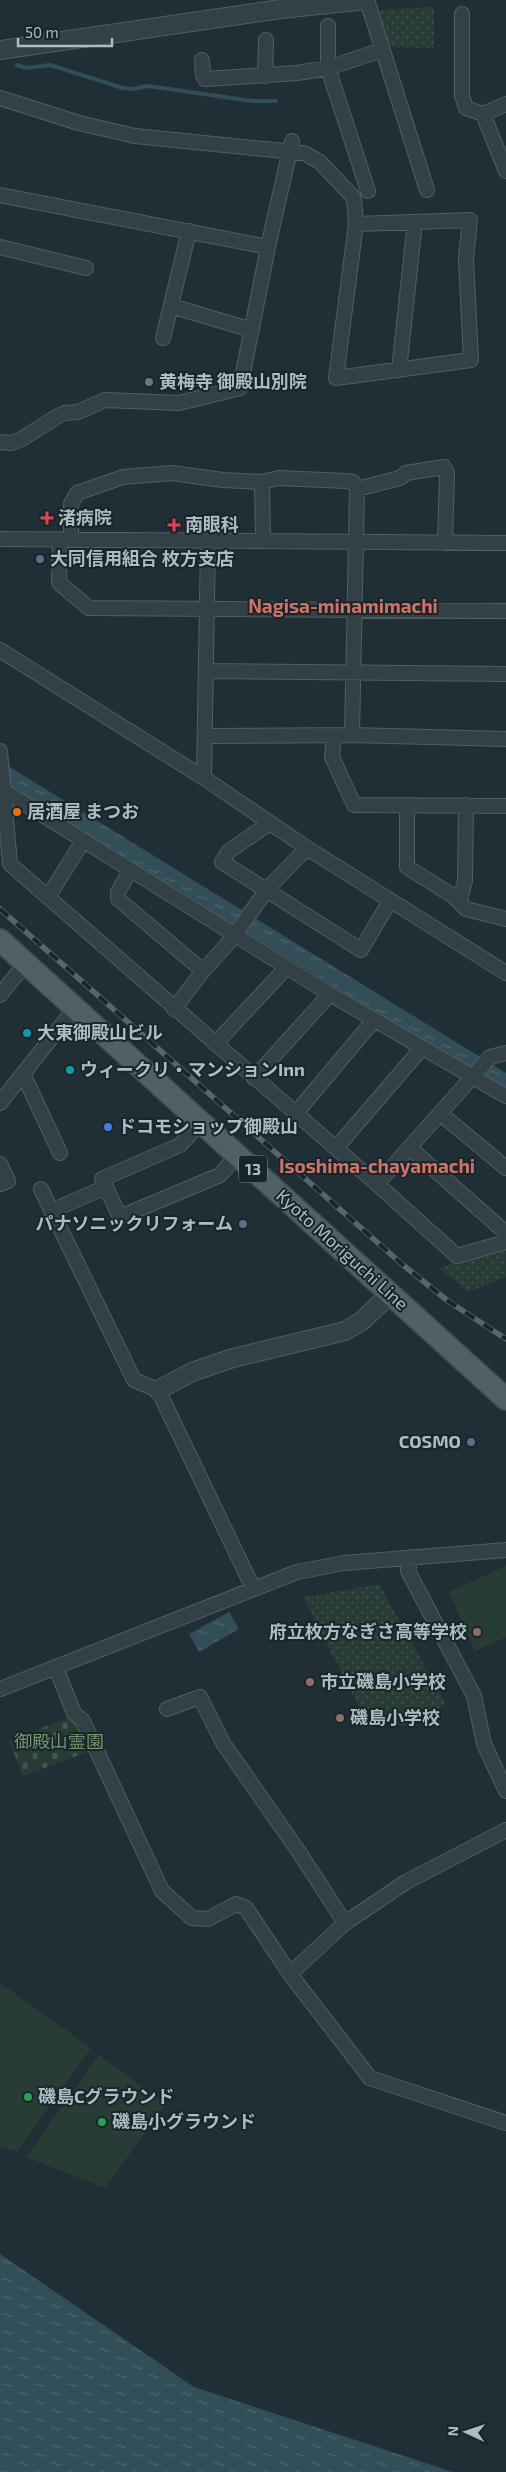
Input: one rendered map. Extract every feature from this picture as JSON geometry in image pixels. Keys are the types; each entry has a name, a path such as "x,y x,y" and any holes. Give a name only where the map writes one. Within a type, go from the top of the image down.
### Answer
{"main road":[{"name":"Kyoto Moriguchi Line","path":"0,940 506,1399"}],"street":[{"path":"0,50 281,4 366,0 380,37 382,50 427,190"},
{"path":"462,14 462,96 466,108 483,114 506,104"},
{"path":"328,26 328,68 368,191"},
{"path":"265,76 266,40"},
{"path":"202,60 202,75 206,80 297,74 328,68 382,50"},
{"path":"0,98 79,123 135,136 291,146 304,153 320,162 354,198 356,224 336,378 471,360 466,258 470,220 356,224"},
{"path":"483,114 506,171"},
{"path":"0,442 11,443 20,440 58,416 65,413 78,412 105,400 179,403 240,388 291,146"},
{"path":"0,195 268,248"},
{"path":"399,370 415,222"},
{"path":"163,338 189,231"},
{"path":"0,247 86,268"},
{"path":"171,306 252,330"},
{"path":"356,488 400,478 406,472 444,467 447,473 445,543"},
{"path":"352,735 354,673 355,609 356,543 356,488 353,482 279,478 262,482 223,480 172,473 123,477 77,493 71,504 59,583 89,608 355,609 506,611"},
{"path":"262,482 263,541"},
{"path":"0,539 506,543"},
{"path":"204,778 208,541"},
{"path":"0,650 204,778 307,848 506,974"},
{"path":"207,671 506,674"},
{"path":"206,736 352,735 506,739"},
{"path":"334,736 332,757 354,805 506,806"},
{"path":"0,755 10,864 457,1256 506,1242"},
{"path":"2,788 130,871 236,932 330,994 421,1049 506,1096"},
{"path":"407,806 407,867 459,902 466,909 506,919"},
{"path":"459,902 465,881 466,806"},
{"path":"270,823 229,851 222,862 266,891 339,928 361,950 390,901"},
{"path":"48,898 83,841"},
{"path":"174,1009 203,971 231,940 266,891 307,848"},
{"path":"130,871 118,892 118,899 203,971"},
{"path":"0,995 26,963"},
{"path":"215,1044 287,967"},
{"path":"254,1078 330,994"},
{"path":"0,1103 24,1076 75,1008"},
{"path":"296,1113 374,1020"},
{"path":"336,1148 421,1049"},
{"path":"377,1184 490,1057 506,1053"},
{"path":"24,1076 60,1153"},
{"path":"441,1114 506,1168"},
{"path":"201,1122 180,1145 102,1179 120,1217 220,1175 237,1155"},
{"path":"410,1148 506,1233"},
{"path":"0,1164 8,1181 0,1184"},
{"path":"51,1211 106,1187"},
{"path":"41,1189 134,1380 158,1390 253,1588"},
{"path":"158,1390 192,1372 233,1358 345,1331 362,1321 390,1294"},
{"path":"0,1689 297,1572 344,1563 506,1550"},
{"path":"410,1557 408,1571 474,1696 484,1744 506,1791"},
{"path":"56,1668 74,1713 83,1721 162,1891 192,1918 208,1919 236,1904 246,1908 290,1974 370,2078 506,2123"},
{"path":"167,1709 200,1697 224,1743 345,1923"},
{"path":"290,1974 345,1923 406,1882 506,1830"}],"green space":[{"path":"434,7 434,48 387,47 376,10"},
{"path":"506,1245 506,1277 469,1292 439,1268"},
{"path":"506,1566 506,1637 475,1651 449,1592"},
{"path":"379,1584 446,1704 407,1726 367,1722 303,1597"},
{"name":"御殿山霊園","path":"71,1716 78,1723 90,1751 23,1776 9,1741"},
{"name":"磯島Cグラウンド","path":"0,1983 91,2048 17,2152 0,2146"},
{"name":"磯島小グラウンド","path":"99,2055 166,2104 105,2188 26,2157"}],"water":[{"path":"0,761 506,1073 506,1093 0,780"},
{"path":"229,1612 239,1629 199,1652 189,1634"},
{"path":"0,2254 194,2387 453,2472 0,2472"}],"waterway":[{"path":"17,65 26,68 50,65 123,88 133,89 148,86 252,101 276,101"}],"railway":[{"path":"0,909 403,1265 448,1301 506,1339"}],"place":[{"name":"黄梅寺 御殿山別院","path":"149,382"},
{"name":"渚病院","path":"47,518"},
{"name":"南眼科","path":"174,525"},
{"name":"大同信用組合 枚方支店","path":"40,559"},
{"name":"居酒屋 まつお","path":"17,812"},
{"name":"大東御殿山ビル","path":"27,1033"},
{"name":"ウィークリ・マンションInn","path":"70,1070"},
{"name":"ドコモショップ御殿山","path":"108,1127"},
{"name":"パナソニックリフォーム","path":"243,1224"},
{"name":"COSMO","path":"471,1442"},
{"name":"府立枚方なぎさ高等学校","path":"477,1632"},
{"name":"市立磯島小学校","path":"310,1682"},
{"name":"磯島小学校","path":"340,1718"},
{"name":"磯島Cグラウンド","path":"28,2097"},
{"name":"磯島小グラウンド","path":"102,2122"}],"district":[{"name":"Nagisa-minamimachi","path":"343,606"},
{"name":"Isoshima-chayamachi","path":"377,1166"}]}
